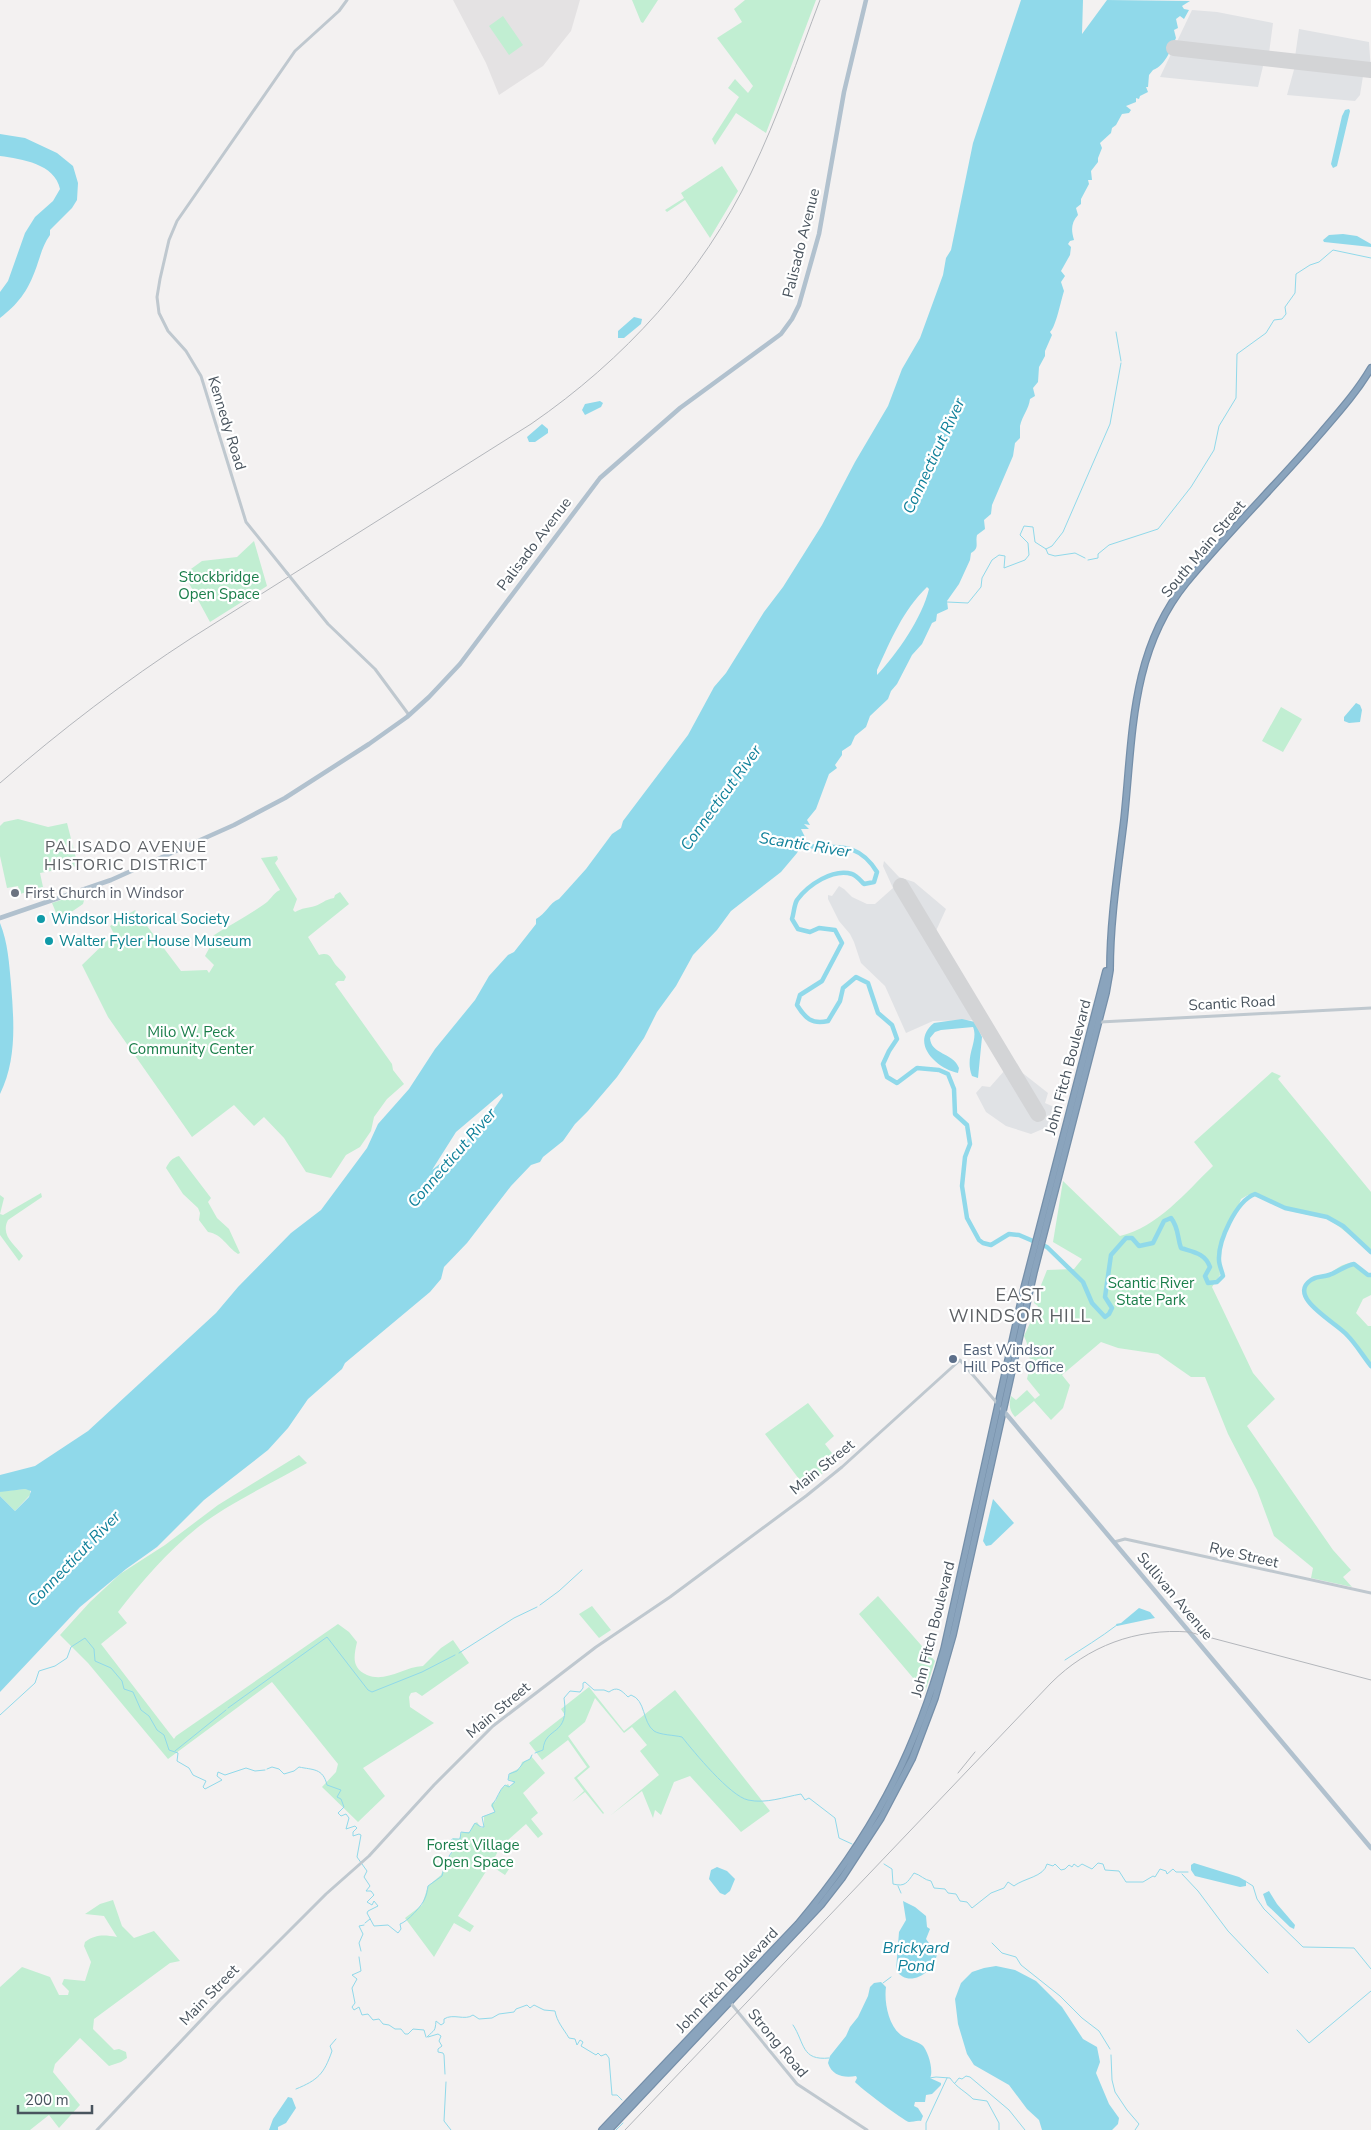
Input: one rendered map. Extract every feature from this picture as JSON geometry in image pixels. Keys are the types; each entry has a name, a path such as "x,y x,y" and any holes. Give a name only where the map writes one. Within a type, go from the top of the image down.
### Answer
{"highway":[{"name":"South Main Street","path":"1104,992 1110,960 1136,699 1140,675 1156,630 1186,584 1294,464 1357,390 1371,368"},
{"name":"John Fitch Boulevard","path":"602,2130 801,1929 863,1848 910,1756 932,1689 959,1595 1036,1251 1104,992"},
{"name":"John Fitch Boulevard","path":"609,2130 729,2001"}],"main road":[{"name":"Palisado Avenue","path":"0,918 111,880 256,814 359,750 409,715 460,664 600,478 684,404 773,341 792,319 801,300 820,226 844,92 866,0"},
{"name":"Sullivan Avenue","path":"1000,1406 1371,1848"}],"street":[{"name":"Kennedy Road","path":"347,0 335,16 295,51 177,221 168,246 158,292 158,308 168,331 190,356 205,385 246,522 332,628 376,669 409,715"},
{"name":"Scantic Road","path":"1096,1021 1371,1008"},
{"name":"Sullivan Avenue","path":"960,1360 1000,1406"},
{"name":"Main Street","path":"97,2130 263,1956 326,1894 361,1863 462,1756 493,1726 608,1638 670,1597 806,1496 842,1467 960,1360"},
{"name":"Rye Street","path":"1113,1542 1125,1539 1371,1593"},
{"name":"Strong Road","path":"729,2001 797,2084 867,2130"}],"shaded area":[{"path":"453,0 580,0 571,31 543,66 499,95 486,63"},
{"path":"1192,10 1217,12 1273,23 1269,53 1295,57 1299,29 1369,42 1371,72 1363,76 1360,95 1355,101 1287,95 1295,66 1264,62 1258,87 1160,77"},
{"path":"884,861 899,877 914,882 946,909 935,933 1020,1071 1048,1093 1045,1103 1061,1110 1059,1122 1031,1134 1006,1126 986,1112 976,1093 982,1086 990,1087 1005,1070 978,1020 933,1021 906,1033 885,986 861,963 850,934 839,921 828,899 828,895 832,896 839,886 852,897 867,904 875,904 893,888 883,866"}],"green space":[{"path":"632,0 658,0 643,23"},
{"path":"745,0 816,0 766,133 736,113 715,145 712,139 739,97 728,88 735,79 748,93 753,86 717,38 742,22 734,9"},
{"path":"503,16 523,45 509,55 489,26"},
{"path":"722,166 738,191 710,238 685,200 667,212 665,210 684,198 681,193"},
{"name":"Stockbridge Open Space","path":"254,541 267,586 210,622 184,574 202,561 237,557"},
{"path":"1281,707 1302,719 1283,752 1262,741"},
{"path":"18,819 48,827 67,823 78,866 40,873 43,887 20,894 18,886 7,888 0,856 0,826 4,822"},
{"name":"Milo W. Peck Community Center","path":"277,856 278,859 275,863 297,899 293,910 295,912 334,898 340,892 349,904 308,937 319,955 325,954 329,956 345,975 344,981 338,981 335,984 404,1084 387,1099 374,1117 371,1131 360,1147 346,1155 331,1178 306,1172 284,1138 264,1117 254,1126 234,1105 192,1137 108,1017 82,965 114,934 110,926 135,910 181,971 207,970 209,973 214,965 205,956 213,941 211,937 250,914 280,890 261,858"},
{"path":"83,893 85,897 83,904 64,917 57,915 52,903"},
{"name":"Scantic River State Park","path":"1272,1072 1281,1076 1278,1079 1371,1192 1371,1252 1328,1219 1295,1212 1259,1197 1248,1195 1241,1199 1237,1210 1222,1234 1218,1256 1220,1275 1212,1287 1253,1373 1275,1399 1247,1426 1333,1550 1351,1570 1343,1577 1352,1587 1311,1578 1313,1568 1274,1536 1257,1490 1228,1434 1205,1377 1191,1377 1158,1354 1118,1348 1101,1342 1062,1375 1070,1385 1063,1408 1051,1420 1034,1401 1015,1417 1010,1407 1011,1396 1016,1400 1027,1390 1035,1399 1040,1395 1027,1379 1030,1357 1024,1336 1038,1306 1034,1303 1047,1270 1074,1269 1082,1259 1053,1242 1063,1181 1120,1236 1147,1225 1171,1207 1213,1166 1194,1142"},
{"path":"179,1156 211,1198 208,1202 217,1218 229,1229 240,1253 238,1254 234,1251 217,1235 208,1232 199,1220 200,1213 198,1208 183,1194 166,1168 171,1160"},
{"path":"41,1193 42,1197 8,1220 6,1226 7,1235 23,1256 19,1261 0,1235 0,1214 3,1215"},
{"path":"0,1195 4,1198 0,1214"},
{"path":"1353,1263 1371,1275 1371,1295 1363,1299 1356,1313 1368,1326 1371,1326 1371,1366 1347,1335 1314,1308 1306,1294 1306,1286 1310,1282 1324,1277 1344,1264"},
{"path":"808,1403 834,1436 825,1444 838,1461 805,1487 765,1434"},
{"path":"299,1455 307,1463 209,1519 175,1547 118,1612 127,1623 101,1644 174,1739 338,1624 349,1632 357,1642 355,1661 358,1669 374,1677 388,1676 423,1666 441,1648 453,1640 469,1663 422,1696 416,1692 411,1693 409,1697 410,1707 434,1723 363,1768 385,1796 358,1822 322,1787 336,1772 338,1764 272,1682 168,1759 88,1663 60,1635 90,1602 120,1574 165,1545 218,1505"},
{"path":"30,1490 30,1495 15,1511 0,1496 2,1491"},
{"path":"878,1596 935,1661 925,1692 859,1614"},
{"path":"592,1606 611,1630 599,1638 579,1614"},
{"path":"589,1687 624,1731 675,1690 770,1811 741,1832 690,1776 674,1782 661,1815 655,1810 653,1818 642,1791 611,1815 659,1775 640,1751 647,1745 632,1727 624,1733 595,1698 585,1722 568,1736 590,1767 577,1778 604,1813 585,1792 572,1802 584,1791 574,1778 587,1767 568,1740 542,1760 529,1743 565,1715 561,1709"},
{"name":"Forest Village Open Space","path":"531,1756 545,1773 523,1793 538,1813 531,1819 543,1834 538,1838 526,1824 500,1847 494,1859 509,1869 505,1875 490,1865 458,1916 474,1926 470,1932 454,1923 434,1957 405,1918 422,1905 428,1886 441,1875 445,1865 451,1863 450,1856 452,1852 450,1845 453,1843 453,1838 459,1839 462,1832 470,1832 473,1825 477,1822 481,1828 484,1827 484,1816 495,1812 491,1806 502,1788 508,1784 510,1787 514,1782 508,1779 510,1773 520,1768 522,1762 530,1759"},
{"path":"113,1900 122,1926 134,1938 154,1931 180,1961 170,1963 94,2019 93,2029 114,2050 119,2049 126,2052 127,2058 109,2066 80,2038 55,2064 53,2072 80,2105 59,2128 49,2115 30,2130 0,2130 0,1987 22,1967 50,1977 59,1995 68,1995 69,1991 62,1984 64,1979 85,1981 91,1962 84,1946 85,1942 100,1936 117,1937 104,1916 85,1914 100,1904"}],"water":[{"name":"Connecticut River","path":"1021,0 1083,0 1082,34 1107,0 1190,1 1182,6 1184,9 1189,10 1184,19 1180,16 1176,19 1178,28 1174,30 1176,38 1167,57 1149,75 1148,87 1146,87 1148,92 1140,96 1139,99 1136,98 1136,102 1126,106 1131,110 1129,113 1122,114 1116,125 1112,128 1111,133 1100,143 1102,148 1098,162 1091,171 1092,180 1088,180 1089,184 1081,199 1081,204 1076,208 1078,215 1072,227 1074,240 1068,244 1071,247 1070,255 1061,271 1065,276 1061,282 1064,291 1050,332 1052,335 1039,367 1038,382 1033,388 1035,396 1030,399 1021,422 1020,438 1015,443 1013,456 992,505 991,514 984,520 985,529 977,535 977,545 971,553 970,560 959,584 947,601 948,609 937,614 936,621 932,623 922,644 912,655 888,699 870,716 866,727 855,736 851,745 842,751 842,755 835,765 837,768 829,774 816,809 807,820 810,825 804,824 809,829 801,829 805,837 797,853 781,872 731,911 717,930 693,955 676,986 657,1012 644,1038 617,1077 575,1124 563,1141 543,1157 540,1162 531,1165 511,1186 467,1243 444,1267 441,1279 430,1292 345,1363 342,1369 308,1399 288,1428 268,1450 204,1500 157,1547 126,1569 80,1607 0,1692 0,1496 15,1511 29,1497 31,1491 25,1489 0,1492 0,1475 35,1466 88,1431 216,1313 238,1287 291,1233 321,1210 367,1148 378,1124 409,1089 435,1049 475,1000 489,976 508,955 514,952 536,924 536,919 559,899 586,869 612,834 621,828 623,821 688,735 714,687 726,673 764,612 783,587 822,525 855,462 888,406 902,369 920,338 943,275 946,258 951,250 973,143","holes":["927,587 929,589 926,600 915,623 893,657 877,675 877,670 904,615","502,1093 503,1096 496,1106 470,1136 432,1170 456,1132"]},
{"path":"1349,109 1337,166 1333,168 1331,164 1342,116 1345,110"},
{"path":"0,134 25,138 57,153 73,166 78,183 77,200 72,208 50,230 50,235 25,291 17,303 0,318 0,292 8,281 25,233 35,217 53,201 60,189 52,174 45,168 27,161 0,156"},
{"path":"1329,235 1357,236 1371,244 1371,247 1324,242 1323,240"},
{"path":"634,317 642,319 641,324 624,338 618,338 618,331"},
{"path":"600,401 603,403 601,407 585,415 582,410 585,404"},
{"path":"542,424 548,429 548,433 535,442 529,442 527,437"},
{"path":"1356,703 1360,705 1362,710 1360,722 1349,723 1344,721 1344,717"},
{"path":"0,923 9,961 13,1040 9,1067 0,1094"},
{"path":"962,1019 975,1022 982,1037 978,1078 972,1076 970,1069 970,1055 974,1038 973,1027 941,1030 935,1032 930,1038 934,1048 956,1063 959,1068 958,1073 950,1071 935,1061 925,1047 924,1039 927,1031 934,1023"},
{"path":"993,1499 1014,1523 991,1545 986,1546 983,1541"},
{"path":"1139,1608 1150,1612 1155,1618 1117,1626 1116,1624 1121,1623"},
{"path":"1194,1863 1239,1877 1246,1881 1246,1886 1240,1887 1195,1876 1191,1870 1191,1865"},
{"path":"717,1867 727,1871 735,1879 730,1891 725,1895 720,1893 709,1879 711,1870"},
{"path":"1269,1891 1277,1904 1295,1925 1294,1929 1267,1905 1263,1894"},
{"name":"Brickyard Pond","path":"903,1901 915,1907 926,1916 927,1927 930,1929 926,1939 937,1954 935,1961 926,1972 913,1978 901,1976 896,1970 899,1932 906,1920"},
{"path":"996,1966 1015,1970 1036,1981 1062,2007 1083,2039 1097,2047 1100,2062 1096,2073 1109,2104 1119,2118 1118,2124 1112,2130 1042,2130 1039,2120 1027,2109 1009,2085 974,2065 967,2054 958,2024 955,1999 961,1983 972,1972"},
{"path":"881,1982 886,1987 886,2006 893,2025 901,2035 922,2045 931,2066 930,2078 941,2083 932,2094 926,2095 925,2102 915,2102 914,2106 918,2108 923,2116 921,2121 909,2122 905,2120 858,2085 855,2082 856,2076 847,2077 839,2075 832,2071 828,2063 830,2056 858,2017 870,1987 874,1983"},
{"path":"288,2097 292,2098 296,2108 286,2123 278,2127 278,2130 269,2130 273,2119"}],"waterway":[{"path":"1088,560 1098,558 1098,554 1109,545 1158,529 1191,487 1214,450 1219,426 1236,398 1237,354 1266,333 1274,320 1282,319 1286,314 1285,307 1295,293 1296,274 1310,265 1319,262 1333,250 1371,258"},
{"path":"1116,332 1121,361"},
{"path":"1046,549 1052,546 1063,532 1110,424 1121,363"},
{"path":"947,602 968,603 981,587 982,578 992,560 999,555 1005,556 1004,568 1025,560 1029,555 1028,543 1020,535 1024,526 1033,527 1035,542 1046,549 1048,554 1055,556 1075,553 1085,558"},
{"name":"Scantic River","path":"797,845 851,849 860,853 877,872 874,882 864,884 852,874 837,873 814,884 797,900 792,919 798,929 810,932 819,928 835,930 842,943 822,981 800,995 797,1005 809,1019 818,1022 828,1021 840,1001 843,988 856,977 868,983 878,1013 892,1025 897,1039 883,1064 887,1077 897,1083 917,1068 939,1070 948,1074 954,1089 955,1114 967,1125 970,1144 965,1157 962,1186 967,1218 979,1240 983,1243 991,1245 1009,1234 1019,1235 1047,1247 1083,1282 1092,1303 1105,1317 1112,1308 1105,1297 1111,1255 1126,1238 1132,1238 1139,1246 1153,1243 1164,1221 1171,1218 1177,1229 1181,1248 1202,1256 1210,1267 1205,1276 1208,1283 1217,1282 1223,1276 1219,1264 1219,1252 1225,1233 1241,1205 1255,1194 1285,1208 1327,1217 1343,1226 1371,1252"},
{"name":"Scantic River","path":"1371,1275 1368,1275 1354,1264 1329,1275 1317,1277 1311,1280 1305,1287 1305,1294 1309,1302 1342,1330 1371,1366"},
{"path":"540,1605 582,1570"},
{"path":"459,1653 514,1618 537,1607"},
{"path":"1065,1660 1117,1625"},
{"path":"228,1708 327,1637 368,1690 372,1692 422,1672 455,1655"},
{"path":"0,1715 35,1683 39,1671 55,1666 67,1658 71,1647 85,1638 94,1649 95,1661 111,1668 122,1681 124,1689 133,1692 141,1710 149,1716 157,1730 164,1735 169,1750 178,1753 177,1761 189,1768 193,1775 206,1781 203,1787 205,1789 222,1780 217,1776 218,1772 225,1775 246,1768 255,1771 265,1770"},
{"path":"535,1753 543,1750 548,1737 561,1725 565,1711 564,1698 570,1691 580,1692 585,1682 594,1690 609,1692 614,1689 619,1690 628,1697 631,1695 639,1701 647,1722 654,1731 682,1737 713,1773 740,1797 761,1801 801,1794 805,1800 809,1798 835,1818 839,1838 852,1844"},
{"path":"175,1751 226,1710"},
{"path":"267,1769 272,1767 279,1769 284,1774 294,1771 299,1767 317,1771 323,1775 327,1785 341,1790 337,1797 341,1799 344,1807 338,1813 341,1816 346,1814 349,1818 346,1829 355,1826 357,1828 353,1832 353,1836 361,1835 357,1857 367,1871 364,1877 370,1886 366,1891 371,1891 374,1895 367,1902 372,1905 374,1901 378,1906 367,1913 374,1926 388,1925 398,1933 401,1929 400,1924 410,1917 424,1901 428,1886 442,1876 444,1868 451,1863 449,1856 452,1852 450,1848 452,1839 460,1839 461,1832 469,1833 475,1823 484,1827 482,1817 495,1812 492,1805 501,1789 505,1785 509,1787 515,1782 508,1780 509,1774 517,1771 532,1755"},
{"path":"884,1864 892,1869 893,1884 900,1885 905,1883 914,1873 931,1881 934,1888 945,1889 948,1893 956,1894 960,1901 967,1902 972,1908 991,1893 1004,1888 1008,1882 1014,1886 1038,1875 1047,1864 1053,1866 1055,1864 1061,1870 1069,1865 1072,1867 1074,1864 1078,1867 1082,1864 1092,1869 1098,1863 1103,1864 1105,1870 1119,1871 1126,1882 1143,1882 1153,1876 1155,1877 1160,1869 1166,1871 1167,1874 1173,1869 1176,1872 1188,1872"},
{"path":"1182,1874 1198,1891 1228,1931 1268,1973"},
{"path":"1245,1881 1253,1886 1257,1899 1264,1909 1303,1947 1354,1948 1371,1969"},
{"path":"898,1886 901,1893"},
{"path":"365,1923 370,1919"},
{"path":"361,1951 359,1943 363,1934 359,1926 364,1925"},
{"path":"992,1943 1002,1953 1016,1957 1021,1965 1060,1996 1082,2018 1099,2031 1110,2049"},
{"path":"359,1957 361,1971 352,1975 357,1979 352,1988 355,2003 352,2007 354,2010 359,2007 362,2015 368,2014 373,2020 379,2019 383,2024 395,2029 401,2029 405,2034 408,2034 413,2029 424,2030 426,2037"},
{"path":"883,1983 891,1977"},
{"path":"1297,2030 1309,2043 1371,1991"},
{"path":"427,2037 434,2030 436,2021 441,2025 444,2023 444,2019 448,2017 470,2017 473,2015 479,2019 492,2018 499,2014 514,2012 516,2009 527,2005 530,2008 534,2005 544,2010 555,2011 562,2028 569,2038 575,2039 577,2045 580,2040 583,2042 581,2046 596,2055 598,2053 601,2056 606,2054 609,2058 612,2095 617,2095 622,2100"},
{"path":"793,2025 808,2054 813,2057 829,2058"},
{"path":"428,2037 438,2034 441,2036 439,2041 442,2046 438,2049 438,2052 444,2055 445,2074"},
{"path":"296,2089 315,2079 323,2071 332,2051 330,2046 336,2039"},
{"path":"1111,2055 1112,2080 1115,2092 1139,2124 1135,2130"},
{"path":"955,2083 959,2078 970,2077 1009,2110 1025,2130"},
{"path":"929,2078 950,2078 973,2099 987,2101 999,2123 999,2130"},
{"path":"926,2130 926,2123 947,2078"},
{"path":"446,2082 444,2121 451,2130"},
{"path":"616,2130 623,2123"}],"runway":[{"path":"1174,48 1371,70"},
{"path":"901,886 1038,1114"}],"railway":[{"path":"0,783 94,707 193,637 531,424 598,372 629,343 658,313 684,280 709,246 731,210 751,173 770,130 820,0"},
{"path":"625,2130 1051,1683 1081,1659 1114,1642 1132,1637 1150,1633 1189,1632 1371,1680"},
{"path":"958,1773 975,1752"}],"place":[{"name":"First Church in Windsor","path":"15,893"},
{"name":"Windsor Historical Society","path":"41,919"},
{"name":"Walter Fyler House Museum","path":"49,941"},
{"name":"East Windsor Hill Post Office","path":"953,1359"}],"district":[{"name":"PALISADO AVENUE HISTORIC DISTRICT","path":"126,856"},
{"name":"EAST WINDSOR HILL","path":"1020,1305"}]}
